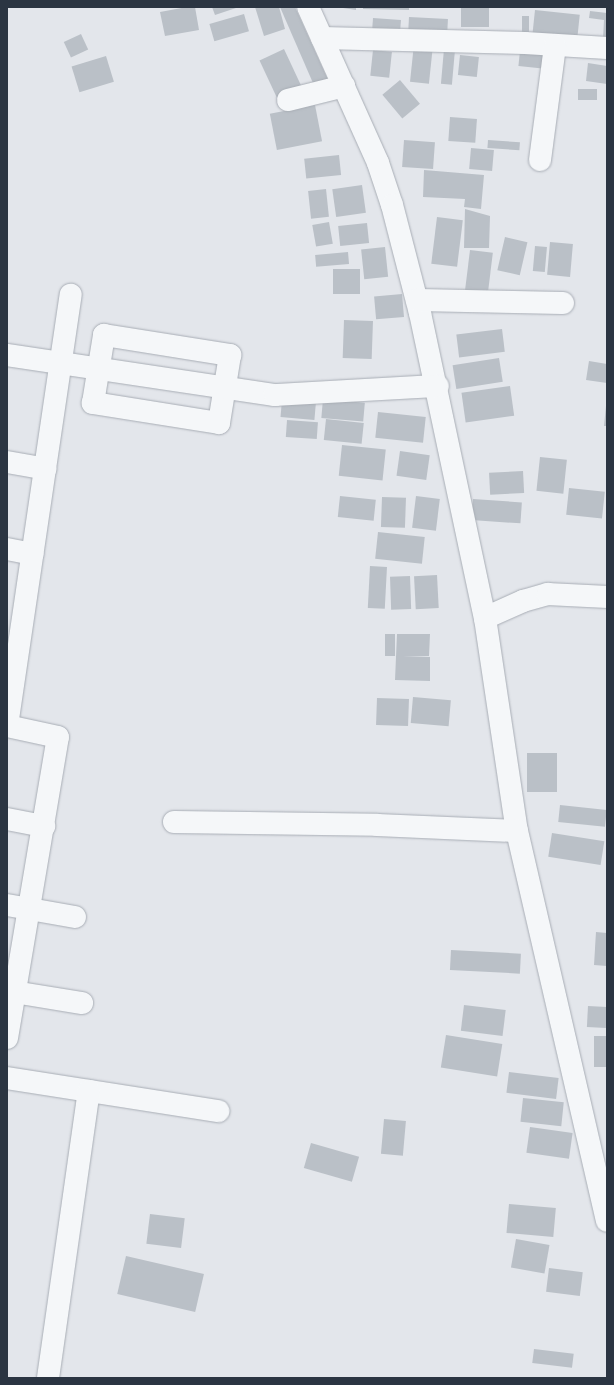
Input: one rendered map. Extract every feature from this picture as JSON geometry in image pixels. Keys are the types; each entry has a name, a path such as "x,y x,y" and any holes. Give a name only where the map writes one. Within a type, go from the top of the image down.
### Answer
{"street":[{"path":"308,7 362,123 390,198 417,300 438,386 485,618 517,831 607,1221"},
{"path":"322,38 607,48"},
{"path":"540,160 555,46"},
{"path":"288,100 344,86"},
{"path":"7,1038 14,992 17,907 44,826 58,737 7,726 14,639 33,554 72,295"},
{"path":"417,300 562,303"},
{"path":"104,335 230,355 224,387 219,423 93,403 104,335"},
{"path":"7,355 275,395 438,386"},
{"path":"7,462 46,469"},
{"path":"7,549 33,554"},
{"path":"485,618 523,600 548,594 607,597"},
{"path":"7,819 44,826"},
{"path":"174,822 377,825 517,831"},
{"path":"17,907 75,917"},
{"path":"14,992 82,1003"},
{"path":"7,1078 218,1111"},
{"path":"48,1378 89,1091"}],"building":[{"path":"195,7 199,30 165,36 160,12"},
{"path":"212,7 239,7 215,15"},
{"path":"255,7 279,7 285,29 264,36"},
{"path":"280,7 295,7 329,82 316,90"},
{"path":"356,7 356,10 343,8"},
{"path":"363,7 409,7 409,10 363,9"},
{"path":"461,7 489,7 489,27 461,27"},
{"path":"535,10 580,15 577,41 532,36"},
{"path":"590,11 607,13 607,39 603,39 604,20 589,18"},
{"path":"244,14 249,31 214,41 209,24"},
{"path":"522,16 529,16 529,38 522,38"},
{"path":"409,17 448,19 447,40 408,38"},
{"path":"373,18 401,20 400,38 372,36"},
{"path":"81,34 88,49 71,57 64,42"},
{"path":"414,44 433,46 429,84 410,82"},
{"path":"284,49 304,92 279,103 260,60"},
{"path":"444,49 455,50 452,85 441,84"},
{"path":"373,50 392,52 389,78 370,76"},
{"path":"520,51 549,54 547,69 518,66"},
{"path":"460,55 479,57 477,77 458,75"},
{"path":"106,56 114,82 79,92 72,67"},
{"path":"588,63 607,66 607,84 586,81"},
{"path":"400,80 420,104 402,119 382,95"},
{"path":"578,89 597,89 597,100 578,100"},
{"path":"315,105 322,141 277,150 270,114"},
{"path":"450,117 477,119 475,143 448,141"},
{"path":"404,140 435,142 433,169 402,167"},
{"path":"488,140 520,142 519,150 487,148"},
{"path":"471,148 494,150 492,171 469,169"},
{"path":"339,155 341,175 306,179 304,159"},
{"path":"424,170 484,175 481,209 464,207 465,199 423,197"},
{"path":"362,185 366,213 336,217 332,189"},
{"path":"326,189 329,217 311,219 308,191"},
{"path":"465,209 490,216 489,248 464,248"},
{"path":"437,217 463,220 457,267 431,264"},
{"path":"329,222 333,244 316,247 312,225"},
{"path":"367,223 369,243 340,246 338,226"},
{"path":"505,237 527,242 520,275 497,270"},
{"path":"550,242 573,244 570,277 547,275"},
{"path":"535,246 547,247 545,272 533,271"},
{"path":"385,247 388,277 364,279 361,250"},
{"path":"470,250 493,253 487,299 464,297"},
{"path":"348,252 349,264 316,267 315,255"},
{"path":"333,269 360,269 360,294 333,294"},
{"path":"402,294 404,317 376,319 374,296"},
{"path":"344,320 373,321 372,359 343,358"},
{"path":"502,329 505,352 459,357 456,335"},
{"path":"499,358 503,382 456,389 453,365"},
{"path":"589,361 607,364 607,383 586,380"},
{"path":"510,386 514,416 466,423 461,393"},
{"path":"323,399 365,403 363,422 321,418"},
{"path":"282,400 316,403 314,420 281,417"},
{"path":"606,406 607,426 604,426"},
{"path":"378,412 426,417 423,443 375,438"},
{"path":"326,419 364,423 362,444 324,440"},
{"path":"287,420 318,422 317,439 286,437"},
{"path":"342,445 386,450 383,480 339,476"},
{"path":"400,451 430,455 426,480 397,476"},
{"path":"540,457 567,460 563,494 536,491"},
{"path":"523,471 524,493 490,495 489,473"},
{"path":"569,488 605,492 602,519 566,515"},
{"path":"340,496 376,500 374,521 338,517"},
{"path":"416,496 440,499 436,531 412,528"},
{"path":"382,497 406,498 405,528 381,527"},
{"path":"473,499 522,502 520,523 472,520"},
{"path":"378,532 425,537 422,564 375,559"},
{"path":"370,566 387,567 385,609 368,608"},
{"path":"437,575 439,608 416,609 414,576"},
{"path":"410,576 411,609 391,610 390,577"},
{"path":"385,634 395,634 395,656 385,656"},
{"path":"397,634 430,634 429,656 403,656 430,657 430,681 395,680"},
{"path":"413,697 451,700 449,726 411,723"},
{"path":"377,698 409,699 408,726 376,725"},
{"path":"527,753 557,753 557,792 527,792"},
{"path":"560,805 607,810 605,827 558,822"},
{"path":"552,833 604,841 601,865 548,857"},
{"path":"596,932 607,933 607,966 594,965"},
{"path":"451,950 521,954 520,974 450,970"},
{"path":"464,1005 506,1010 503,1036 461,1031"},
{"path":"588,1006 607,1007 606,1028 587,1027"},
{"path":"446,1035 502,1044 497,1077 441,1068"},
{"path":"594,1036 607,1036 607,1067 594,1067"},
{"path":"509,1072 559,1078 556,1099 506,1093"},
{"path":"523,1098 564,1102 561,1126 520,1122"},
{"path":"384,1119 406,1121 403,1156 381,1154"},
{"path":"530,1127 573,1133 569,1159 526,1153"},
{"path":"311,1143 359,1157 352,1182 304,1168"},
{"path":"509,1204 556,1208 553,1237 506,1233"},
{"path":"150,1214 185,1218 181,1248 146,1244"},
{"path":"516,1239 549,1245 544,1273 511,1268"},
{"path":"126,1256 204,1274 195,1312 117,1294"},
{"path":"549,1268 583,1272 580,1296 546,1292"},
{"path":"534,1349 574,1354 572,1368 532,1363"}]}
